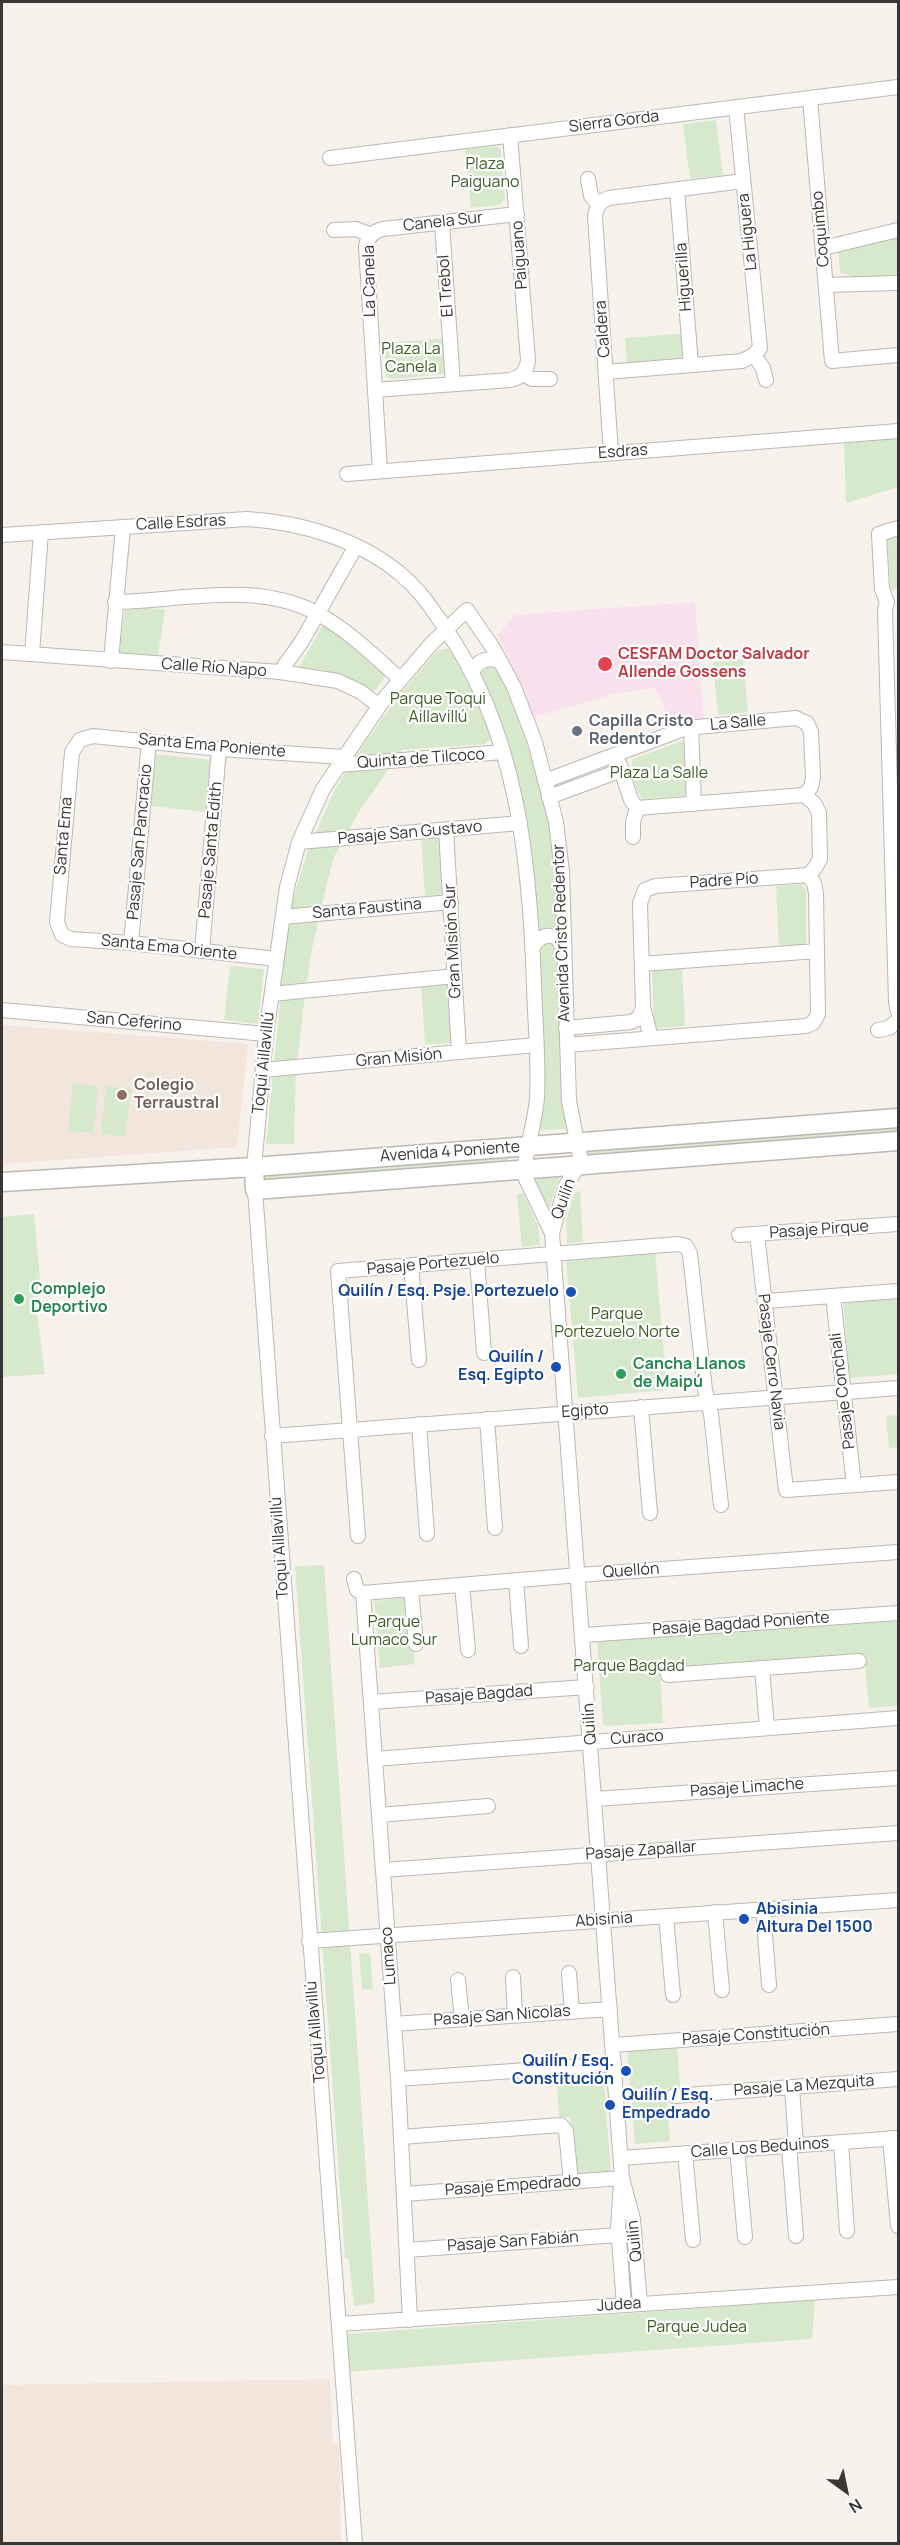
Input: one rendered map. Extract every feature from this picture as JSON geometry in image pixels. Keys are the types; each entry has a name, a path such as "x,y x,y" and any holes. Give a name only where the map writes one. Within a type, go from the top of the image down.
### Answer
{"street":[{"name":"Sierra Gorda","path":"330,158 898,87"},
{"name":"Coquimbo","path":"810,98 832,361 898,355"},
{"name":"La Higuera","path":"735,107 761,343 754,355"},
{"name":"Paiguano","path":"510,135 528,360 523,374"},
{"name":"Caldera","path":"588,179 590,192 599,205 595,217 611,453"},
{"path":"599,205 609,198 743,181"},
{"name":"Higuerilla","path":"677,189 691,365"},
{"name":"Canela Sur","path":"371,236 383,229 517,214"},
{"name":"El Trebol","path":"442,223 453,384"},
{"path":"334,230 356,229 371,236"},
{"path":"823,248 898,230"},
{"name":"La Canela","path":"371,236 366,246 380,471"},
{"path":"826,285 898,283"},
{"path":"606,372 742,361 754,355 764,368 766,380"},
{"path":"375,390 510,380 523,374 537,380 550,379"},
{"name":"Esdras","path":"347,474 898,431"},
{"name":"Calle Esdras","path":"2,535 261,520 313,531 356,546 385,562 405,578 446,630"},
{"path":"111,661 123,527"},
{"path":"898,528 879,534 882,589 893,600 885,609 892,674 896,1002 898,1012"},
{"path":"32,654 41,532"},
{"name":"Calle Río Napo","path":"2,652 280,672 356,546"},
{"path":"115,602 238,595 275,600 317,613 349,635 400,679"},
{"name":"Toqui Aillavillú","path":"355,2544 254,1167 266,1034 290,872 299,842 315,804 379,706 400,679 467,610"},
{"name":"Avenida Cristo Redentor","path":"467,610 501,662 525,715 545,781 560,844 569,1101 579,1143 579,1165"},
{"name":"Avenida Cristo Redentor","path":"446,630 472,673 495,727 520,823 532,948 537,1099 524,1170"},
{"path":"472,673 476,665 483,660 492,659 501,662"},
{"path":"280,672 338,681 361,692 379,706"},
{"name":"La Salle","path":"545,781 691,727 796,718 807,723 811,732 813,781 804,795"},
{"path":"691,727 694,804"},
{"name":"Santa Ema Poniente","path":"80,740 93,736 342,761"},
{"name":"Santa Ema","path":"62,935 57,921 72,752 80,740"},
{"name":"Pasaje San Pancracio","path":"131,943 149,741"},
{"name":"Pasaje Santa Edith","path":"202,951 219,749"},
{"name":"Quinta de Tilcoco","path":"342,761 502,752"},
{"path":"616,754 631,800 637,808"},
{"path":"549,797 622,770"},
{"path":"567,1045 806,1026 817,1018 816,893 814,882 808,875 820,859 819,813 814,803 804,795 637,808"},
{"path":"633,837 633,822 637,808"},
{"name":"Pasaje San Gustavo","path":"299,842 520,823"},
{"name":"Gran Misión Sur","path":"446,830 459,1052"},
{"name":"Padre Pío","path":"651,1038 643,1007 640,903 642,893 650,887 808,875"},
{"name":"Santa Faustina","path":"283,917 451,902"},
{"name":"Santa Ema Oriente","path":"62,935 71,939 131,943 277,959"},
{"path":"532,948 538,940 546,936 557,938 563,947"},
{"path":"642,964 817,951"},
{"path":"272,994 455,976"},
{"path":"566,1028 630,1022 639,1018 643,1007"},
{"name":"San Ceferino","path":"2,1010 266,1034"},
{"path":"878,1030 888,1028 898,1020"},
{"name":"Gran Misión","path":"263,1070 536,1046"},
{"name":"Avenida 4 Poniente","path":"2,1182 254,1167 898,1118"},
{"name":"Avenida 4 Poniente","path":"255,1190 898,1141"},
{"name":"Quilín","path":"552,1233 566,1185 579,1165"},
{"name":"Quilín","path":"524,1170 526,1179 552,1233 554,1253 621,2158 619,2235 624,2305"},
{"name":"Pasaje Pirque","path":"739,1235 898,1224"},
{"name":"Pasaje Cerro Navia","path":"757,1234 786,1490 854,1485"},
{"name":"Pasaje Portezuelo","path":"350,1430 338,1271 554,1253 678,1244 686,1246 690,1254 708,1402"},
{"path":"477,1260 484,1353"},
{"path":"411,1265 419,1360"},
{"path":"766,1301 898,1291"},
{"name":"Pasaje Conchalí","path":"833,1296 854,1485"},
{"name":"Egipto","path":"272,1436 898,1388"},
{"path":"708,1402 722,1505"},
{"path":"641,1407 650,1512"},
{"path":"487,1419 495,1528"},
{"path":"419,1424 427,1534"},
{"path":"350,1430 358,1536"},
{"path":"854,1485 898,1482"},
{"name":"Quellón","path":"363,1593 898,1552"},
{"path":"354,1579 355,1588 363,1593"},
{"path":"516,1580 521,1646"},
{"path":"462,1585 468,1650"},
{"path":"411,1589 416,1644"},
{"name":"Lumaco","path":"363,1593 398,2079 410,2320"},
{"name":"Pasaje Bagdad Poniente","path":"584,1635 898,1613"},
{"path":"668,1675 860,1661"},
{"path":"762,1668 767,1728"},
{"name":"Pasaje Bagdad","path":"371,1702 587,1687"},
{"name":"Curaco","path":"375,1759 577,1745 591,1741 898,1718"},
{"name":"Pasaje Limache","path":"595,1799 898,1778"},
{"path":"379,1815 488,1806"},
{"name":"Pasaje Zapallar","path":"383,1870 898,1833"},
{"name":"Abisinia","path":"309,1941 898,1900"},
{"path":"763,1909 769,1985"},
{"path":"716,1912 722,1990"},
{"path":"666,1916 673,1995"},
{"path":"569,1973 572,2012"},
{"path":"513,1977 515,2016"},
{"path":"458,1980 462,2019"},
{"name":"Pasaje San Nicolas","path":"394,2024 610,2009"},
{"name":"Pasaje Constitución","path":"613,2045 898,2024"},
{"path":"398,2079 614,2064"},
{"name":"Pasaje La Mezquita","path":"674,2096 898,2079"},
{"path":"792,2087 796,2236"},
{"path":"401,2137 561,2125 566,2131 571,2182"},
{"path":"894,2138 898,2226"},
{"name":"Calle Los Beduinos","path":"621,2158 894,2138"},
{"path":"841,2142 847,2231"},
{"path":"737,2149 745,2237"},
{"path":"686,2153 693,2240"},
{"name":"Quilín","path":"622,2178 633,2219 640,2304"},
{"name":"Pasaje Empedrado","path":"404,2194 622,2178"},
{"name":"Pasaje San Fabián","path":"406,2250 619,2235"},
{"name":"Judea","path":"339,2324 898,2287"}],"shaded area":[{"name":"CESFAM Doctor Salvador Allende Gossens","path":"695,602 704,719 671,726 656,688 619,693 533,717 498,635 514,615"},
{"name":"Colegio Terraustral","path":"2,1025 248,1044 237,1147 2,1164"},
{"path":"330,2379 333,2443 339,2444 341,2543 2,2543 2,2385"}],"green space":[{"path":"716,120 723,175 690,179 683,124"},
{"name":"Plaza Paiguano","path":"496,146 501,149 505,199 500,205 471,208 465,149"},
{"path":"898,234 898,277 854,277 840,272 838,248"},
{"path":"685,333 686,360 627,364 625,338"},
{"name":"Plaza La Canela","path":"447,338 446,374 393,379 386,376 384,343"},
{"path":"898,436 898,487 846,503 844,440"},
{"path":"898,535 898,589 891,590 887,536"},
{"path":"125,607 165,609 158,656 119,655"},
{"path":"324,623 363,652 386,676 374,692 362,685 297,671"},
{"name":"Parque Toqui Aillavillú","path":"450,648 474,695 492,738 485,744 402,750 360,810 334,857 312,949 296,1072 294,1144 266,1144 289,912 307,853 334,791 365,742 401,693 438,650"},
{"path":"743,659 748,712 718,715 713,662"},
{"path":"481,666 498,669 508,693 534,767 552,842 556,868 564,1110 569,1124 566,1129 539,1130 544,1105 532,851 511,752 478,672"},
{"name":"Plaza La Salle","path":"684,740 687,793 684,796 643,799 634,780 633,759"},
{"path":"154,754 212,760 206,812 149,806"},
{"path":"443,835 447,894 425,896 421,836"},
{"path":"801,884 806,890 805,945 779,948 776,886"},
{"path":"230,966 264,969 258,1024 224,1020"},
{"path":"682,966 685,1026 658,1028 654,1024 652,972 655,967"},
{"path":"450,983 453,1043 425,1045 421,985"},
{"path":"73,1083 98,1086 94,1133 68,1131"},
{"path":"106,1086 131,1089 126,1137 101,1134"},
{"path":"898,1124 898,1135 584,1159 584,1147"},
{"path":"507,1154 508,1165 260,1182 260,1173"},
{"path":"560,1176 548,1212 532,1179"},
{"path":"580,1191 583,1242 567,1243 566,1220 575,1192"},
{"path":"523,1193 538,1226 540,1245 522,1247 517,1194"},
{"name":"Complejo Deportivo","path":"34,1214 40,1279 36,1305 45,1374 2,1377 2,1217"},
{"name":"Parque Portezuelo Norte","path":"655,1251 667,1390 578,1398 566,1259"},
{"path":"898,1297 898,1374 849,1378 843,1301"},
{"path":"898,1415 898,1447 889,1448 886,1416"},
{"path":"324,1565 375,2303 354,2306 349,2259 345,2258 295,1566"},
{"name":"Parque Lumaco Sur","path":"409,1597 415,1664 380,1668 374,1601"},
{"name":"Parque Bagdad","path":"898,1618 898,1706 869,1708 864,1654 660,1669 663,1723 606,1726 603,1724 597,1642 601,1638"},
{"path":"370,1953 373,1989 362,1990 359,1954"},
{"path":"677,2044 680,2087 666,2089 670,2141 635,2144 627,2048"},
{"path":"603,2068 611,2174 574,2177 570,2117 559,2117 556,2072"},
{"path":"623,2197 631,2230 635,2294 628,2295"},
{"name":"Parque Judea","path":"815,2300 812,2339 346,2372 344,2334"}],"place":[{"name":"CESFAM Doctor Salvador Allende Gossens","path":"605,664"},
{"name":"Capilla Cristo Redentor","path":"577,731"},
{"name":"Colegio Terraustral","path":"122,1095"},
{"name":"Quilín / Esq. Psje. Portezuelo","path":"571,1292"},
{"name":"Complejo Deportivo","path":"19,1299"},
{"name":"Quilín / Esq. Egipto","path":"556,1367"},
{"name":"Cancha Llanos de Maipú","path":"621,1374"},
{"name":"Abisinia Altura Del 1500","path":"744,1919"},
{"name":"Quilín / Esq. Constitución","path":"626,2071"},
{"name":"Quilín / Esq. Empedrado","path":"610,2105"}]}
